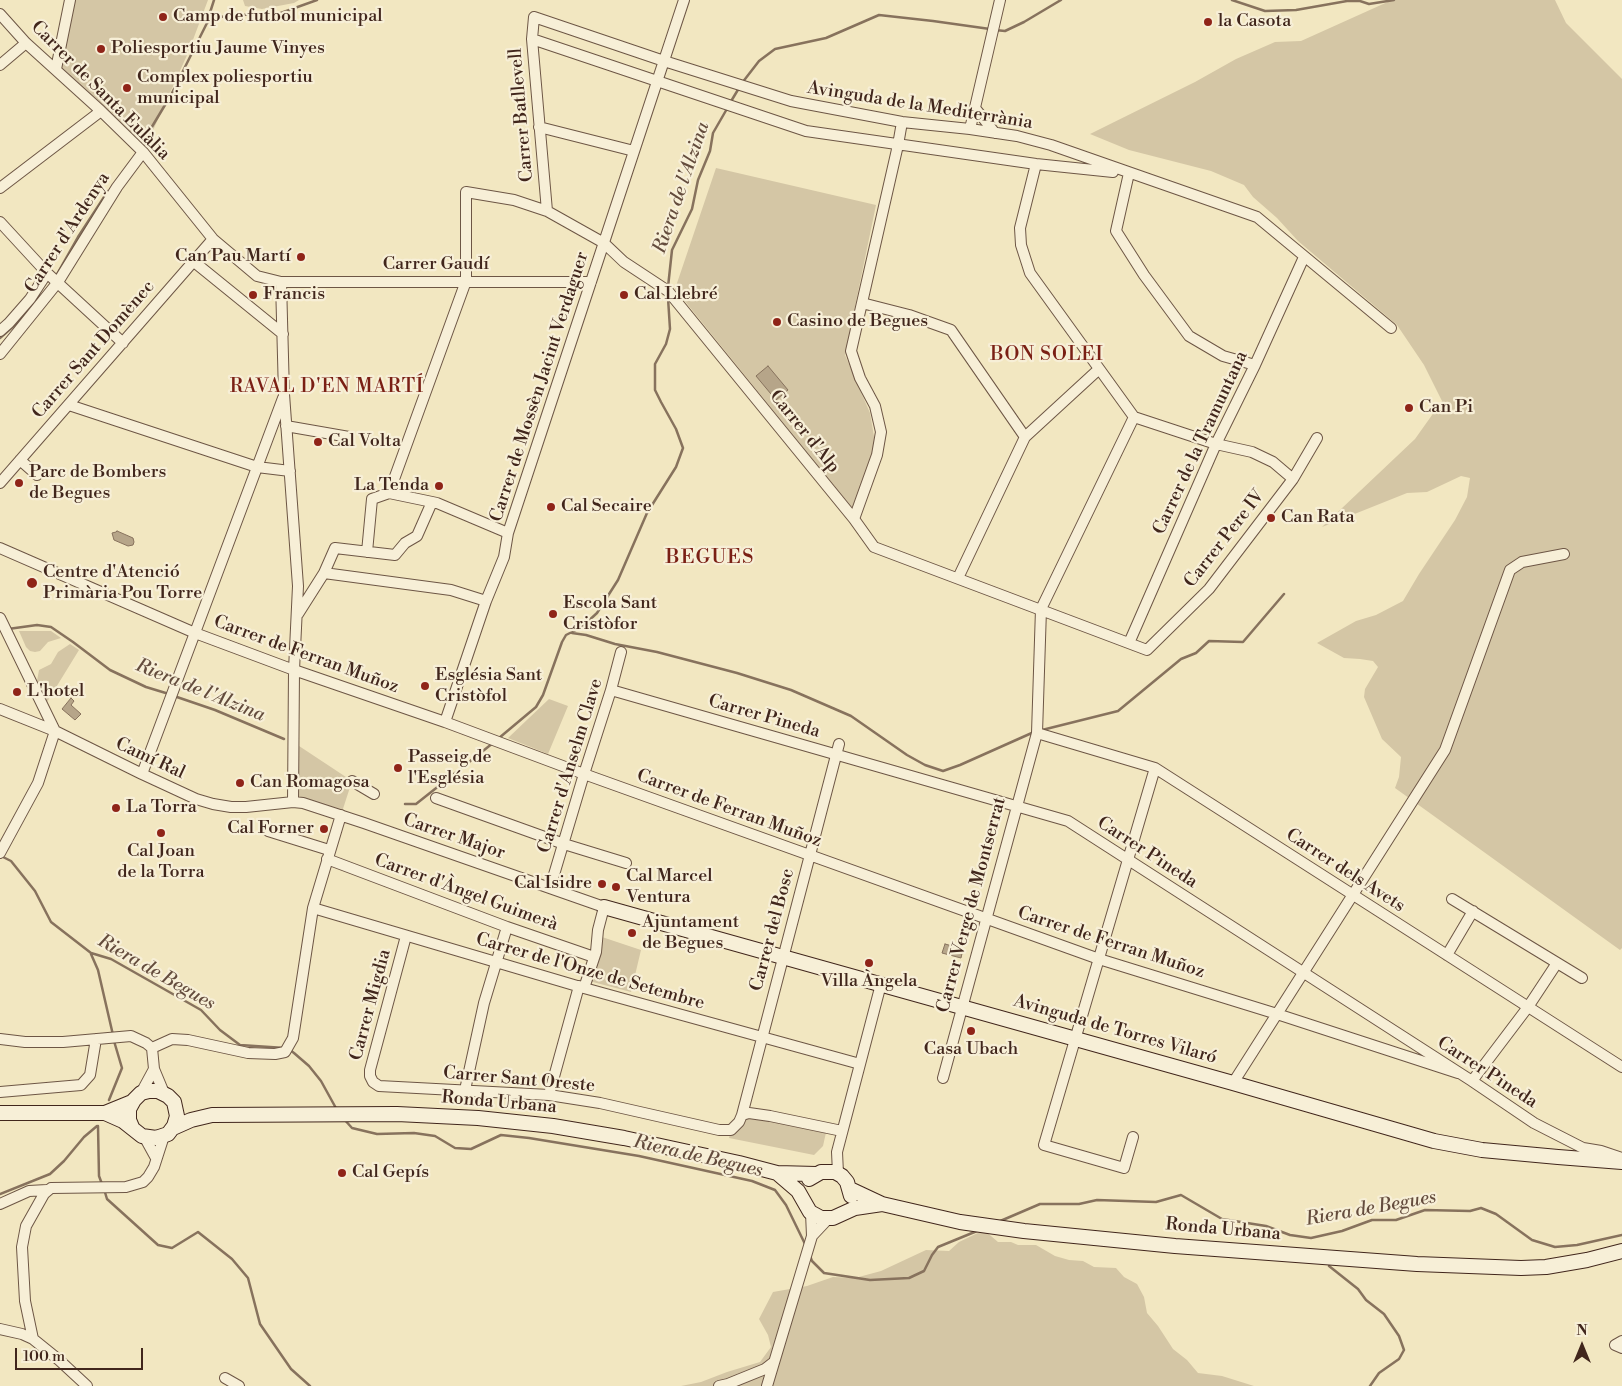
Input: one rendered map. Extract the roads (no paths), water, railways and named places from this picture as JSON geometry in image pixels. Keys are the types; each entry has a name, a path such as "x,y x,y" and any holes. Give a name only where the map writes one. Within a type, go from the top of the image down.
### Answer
{"main road":[{"name":"Avinguda de Torres Vilaró","path":"604,906 1434,1141 1482,1150 1575,1159 1620,1157"},
{"name":"Ronda Urbana","path":"105,1113 152,1090 212,1115"},
{"path":"132,1127 128,1114 137,1098"},
{"path":"168,1132 177,1116 169,1098"},
{"name":"Ronda Urbana","path":"0,1114 105,1113 123,1121 145,1138 153,1139 191,1120 212,1115 353,1114 478,1118 554,1126 678,1149 777,1173 818,1173 829,1171 838,1173 846,1180 850,1188 882,1204 960,1222 1024,1231 1326,1258 1501,1268 1546,1267 1587,1260 1622,1251"},
{"name":"Ronda Urbana","path":"777,1173 792,1185 812,1213"},
{"path":"804,1200 805,1185 818,1173"},
{"path":"844,1212 850,1202 850,1188"},
{"name":"Ronda Urbana","path":"828,1219 855,1208 882,1204"},
{"path":"812,1213 819,1218 828,1219"}],"street":[{"path":"56,69 70,0"},
{"name":"Carrer de Mossèn Jacint Verdaguer","path":"445,722 486,601 504,557 508,533 684,0"},
{"path":"970,129 1000,0"},
{"name":"Carrer de Santa Eulàlia","path":"0,14 26,43 101,110 143,152 213,239 257,276 281,282"},
{"name":"Avinguda de la Mediterrània","path":"534,17 664,61 792,101 902,122 1017,136 1051,145 1128,174 1257,217 1391,328"},
{"name":"Carrer Batllevell","path":"534,17 532,39 547,211"},
{"name":"Avinguda de la Mediterrània","path":"532,39 806,131 1036,164 1128,174"},
{"path":"0,65 26,43"},
{"path":"975,108 995,133"},
{"path":"0,188 101,110"},
{"path":"854,519 877,455 881,432 874,406 860,378 851,351 902,122"},
{"path":"540,127 634,151"},
{"name":"Carrer d'Ardenya","path":"0,354 58,282 117,187 143,152"},
{"path":"1036,164 1020,228 1023,254 1030,273 1134,417 1216,444 1252,452 1273,462 1293,479"},
{"path":"1128,174 1116,231 1144,276 1189,336 1223,356 1254,365"},
{"name":"Carrer d'Alp","path":"466,281 466,192 514,200 547,211 604,243 624,262 662,288 675,300 854,519 874,547 1147,650"},
{"path":"0,222 47,272 122,343"},
{"name":"Carrer Sant Domènec","path":"0,483 213,239"},
{"name":"Carrer de la Tramuntana","path":"1128,643 1216,444 1304,257"},
{"path":"193,261 283,334"},
{"name":"Carrer d'Ardenya","path":"0,331 10,323 30,298 47,272"},
{"path":"389,493 466,281"},
{"path":"281,282 284,394 298,586 294,670 293,802"},
{"name":"Carrer Gaudí","path":"281,282 591,282"},
{"path":"862,303 908,315 951,330 1025,437"},
{"path":"958,578 1025,437 1099,369"},
{"path":"142,774 284,394"},
{"path":"69,405 257,467 290,471"},
{"name":"Carrer Verge de Montserrat","path":"942,1078 1036,733 1041,609 1134,417"},
{"path":"286,426 349,438"},
{"name":"Carrer Pere IV","path":"1147,650 1209,589 1293,479 1317,438"},
{"path":"20,460 37,475"},
{"path":"367,552 372,499 389,493 432,502 508,533"},
{"path":"298,614 324,573 335,548 395,555 404,543 417,536 432,502"},
{"name":"Carrer de Ferran Muñoz","path":"0,548 195,632 294,670 445,722 985,919 1099,959 1458,1073"},
{"path":"1234,1083 1445,750 1510,570 1522,562 1564,554"},
{"path":"324,573 451,590 486,601"},
{"path":"1,621 55,731 38,783 2,850"},
{"name":"Carrer d'Anselm Clave","path":"550,888 621,652"},
{"name":"Carrer Pineda","path":"611,690 1068,822 1304,972 1534,1123 1583,1148 1620,1157"},
{"name":"Camí Ral","path":"0,709 55,731 196,799 222,806 246,808 293,802"},
{"name":"Carrer dels Avets","path":"1036,733 1155,768 1622,1067"},
{"name":"Carrer del Bosc","path":"742,1115 839,744"},
{"path":"1132,1137 1124,1168 1044,1145 1155,768"},
{"path":"352,781 374,794"},
{"path":"436,798 564,844 626,863"},
{"name":"Carrer Major","path":"293,802 303,803 341,815 604,906"},
{"path":"152,1048 172,1039 188,1040 248,1053 275,1054 285,1052 293,1038 313,908 341,815"},
{"name":"Carrer d'Àngel Guimerà","path":"268,831 507,927 594,957"},
{"path":"1452,898 1582,978"},
{"path":"549,1095 581,987 594,957 604,906"},
{"name":"Carrer de l'Onze de Setembre","path":"313,908 581,987 860,1064"},
{"path":"1446,955 1473,911"},
{"path":"465,1090 484,1002 507,927"},
{"name":"Carrer Migdia","path":"373,1082 370,1076 372,1061 406,936"},
{"path":"1472,1081 1528,1007 1557,962"},
{"path":"838,1173 837,1152 881,984"},
{"path":"0,1038 25,1042 63,1042 131,1036 152,1048 154,1069 169,1098"},
{"path":"0,1092 81,1086 90,1075 102,1038"},
{"path":"137,1098 154,1069"},
{"name":"Carrer Sant Oreste","path":"373,1082 379,1086 549,1095 600,1103 719,1130 730,1130 739,1122 742,1115"},
{"path":"742,1115 749,1113 770,1116 842,1131"},
{"path":"0,1204 29,1191 47,1190 57,1187 126,1187 143,1182 154,1167 168,1132"},
{"path":"145,1138 156,1158"},
{"path":"818,1173 837,1152"},
{"path":"33,1339 25,1301 22,1239 26,1226 47,1190"},
{"path":"768,1386 810,1240 812,1213"},
{"path":"810,1240 828,1219"},
{"path":"0,1329 22,1334 33,1339 87,1386"},
{"path":"1622,1341 1615,1345 1622,1348"},
{"path":"719,1386 765,1369 774,1362"},
{"path":"225,1378 239,1386"}],"waterway":[{"path":"207,22 214,0"},
{"path":"144,140 171,95 207,23 213,18 236,15 278,14 317,0"},
{"name":"Riera de l'Alzina","path":"995,30 1005,31 1061,0"},
{"name":"Riera de l'Alzina","path":"1232,0 1265,11 1296,10 1347,1 1360,1 1369,4 1394,0"},
{"name":"Riera de l'Alzina","path":"742,83 759,61 775,49 826,38 879,15 990,29"},
{"name":"Riera de l'Alzina","path":"730,103 739,88"},
{"name":"Riera de l'Alzina","path":"668,287 672,250 692,209 698,180 710,151 713,133 728,107"},
{"path":"56,276 78,237 108,191"},
{"name":"Riera de l'Alzina","path":"499,738 536,707 543,695 566,635 582,627 597,613 618,580 647,513 676,467 683,448 676,429 655,390 655,364 666,344 670,329 668,298"},
{"path":"0,338 25,316"},
{"path":"1042,730 1118,711 1181,659 1196,653 1209,641 1243,642 1284,594"},
{"name":"Riera de l'Alzina","path":"8,629 37,625 51,627 110,670 146,687 169,694"},
{"path":"572,633 657,652 737,673 791,690 851,716 907,755 925,765 943,771 1034,732"},
{"name":"Riera de l'Alzina","path":"174,696 215,710 284,739"},
{"name":"Riera de l'Alzina","path":"405,804 416,804 493,743"},
{"name":"Riera de Begues","path":"1,856 11,861 35,891 51,922 91,953 111,959 201,1010 220,1030 240,1045 285,1048"},
{"path":"91,954 98,970 113,1035"},
{"path":"109,1100 122,1068 114,1041"},
{"name":"Riera de Begues","path":"290,1050 309,1066 321,1081 337,1110"},
{"name":"Riera de Begues","path":"343,1118 352,1128 377,1134 414,1133 435,1136 455,1148 471,1149 501,1135 529,1138 639,1156 752,1181 775,1190 786,1205 805,1244"},
{"path":"0,1194 50,1174 64,1161 84,1137 97,1126"},
{"path":"98,1126 99,1176 102,1184"},
{"path":"104,1189 107,1199 158,1245 172,1248 198,1232 232,1259 248,1278 260,1324 291,1369 310,1386"},
{"name":"Riera de Begues","path":"998,1222 1040,1204 1079,1204 1097,1200 1156,1202 1181,1195 1222,1219 1266,1226 1290,1235 1311,1238 1342,1231 1372,1220 1396,1220 1425,1210 1470,1211 1481,1208 1496,1214 1532,1240 1555,1247 1577,1245 1622,1235"},
{"name":"Riera de Begues","path":"810,1256 812,1261 824,1273 870,1280 909,1278 924,1271 938,1247 977,1231"},
{"path":"1329,1266 1358,1289 1366,1300 1384,1314 1399,1336 1404,1350 1399,1359 1379,1373 1370,1386"}],"place":[{"name":"Camp de futbol municipal","path":"163,17"},
{"name":"la Casota","path":"1208,22"},
{"name":"Poliesportiu Jaume Vinyes","path":"101,49"},
{"name":"Complex poliesportiu municipal","path":"127,88"},
{"name":"Can Pau Martí","path":"301,257"},
{"name":"Francis","path":"253,295"},
{"name":"Cal Llebré","path":"624,295"},
{"name":"Casino de Begues","path":"777,322"},
{"name":"Can Pi","path":"1409,408"},
{"name":"Cal Volta","path":"318,442"},
{"name":"Parc de Bombers de Begues","path":"19,483"},
{"name":"La Tenda","path":"439,486"},
{"name":"Cal Secaire","path":"551,507"},
{"name":"Can Rata","path":"1271,518"},
{"name":"Centre d'Atenció Primària Pou Torre","path":"32,583"},
{"name":"Escola Sant Cristòfor","path":"553,614"},
{"name":"Església Sant Cristòfol","path":"425,686"},
{"name":"L'hotel","path":"17,692"},
{"name":"Passeig de l'Església","path":"398,768"},
{"name":"Can Romagosa","path":"240,783"},
{"name":"La Torra","path":"116,808"},
{"name":"Cal Forner","path":"324,829"},
{"name":"Cal Joan de la Torra","path":"161,833"},
{"name":"Cal Isidre","path":"602,884"},
{"name":"Cal Marcel Ventura","path":"616,887"},
{"name":"Ajuntament de Begues","path":"632,933"},
{"name":"Villa Àngela","path":"869,963"},
{"name":"Casa Ubach","path":"971,1031"},
{"name":"Cal Gepís","path":"342,1173"}],"district":[{"name":"BON SOLEI","path":"1047,355"},
{"name":"RAVAL D'EN MARTÍ","path":"327,387"},
{"name":"BEGUES","path":"710,558"}]}
